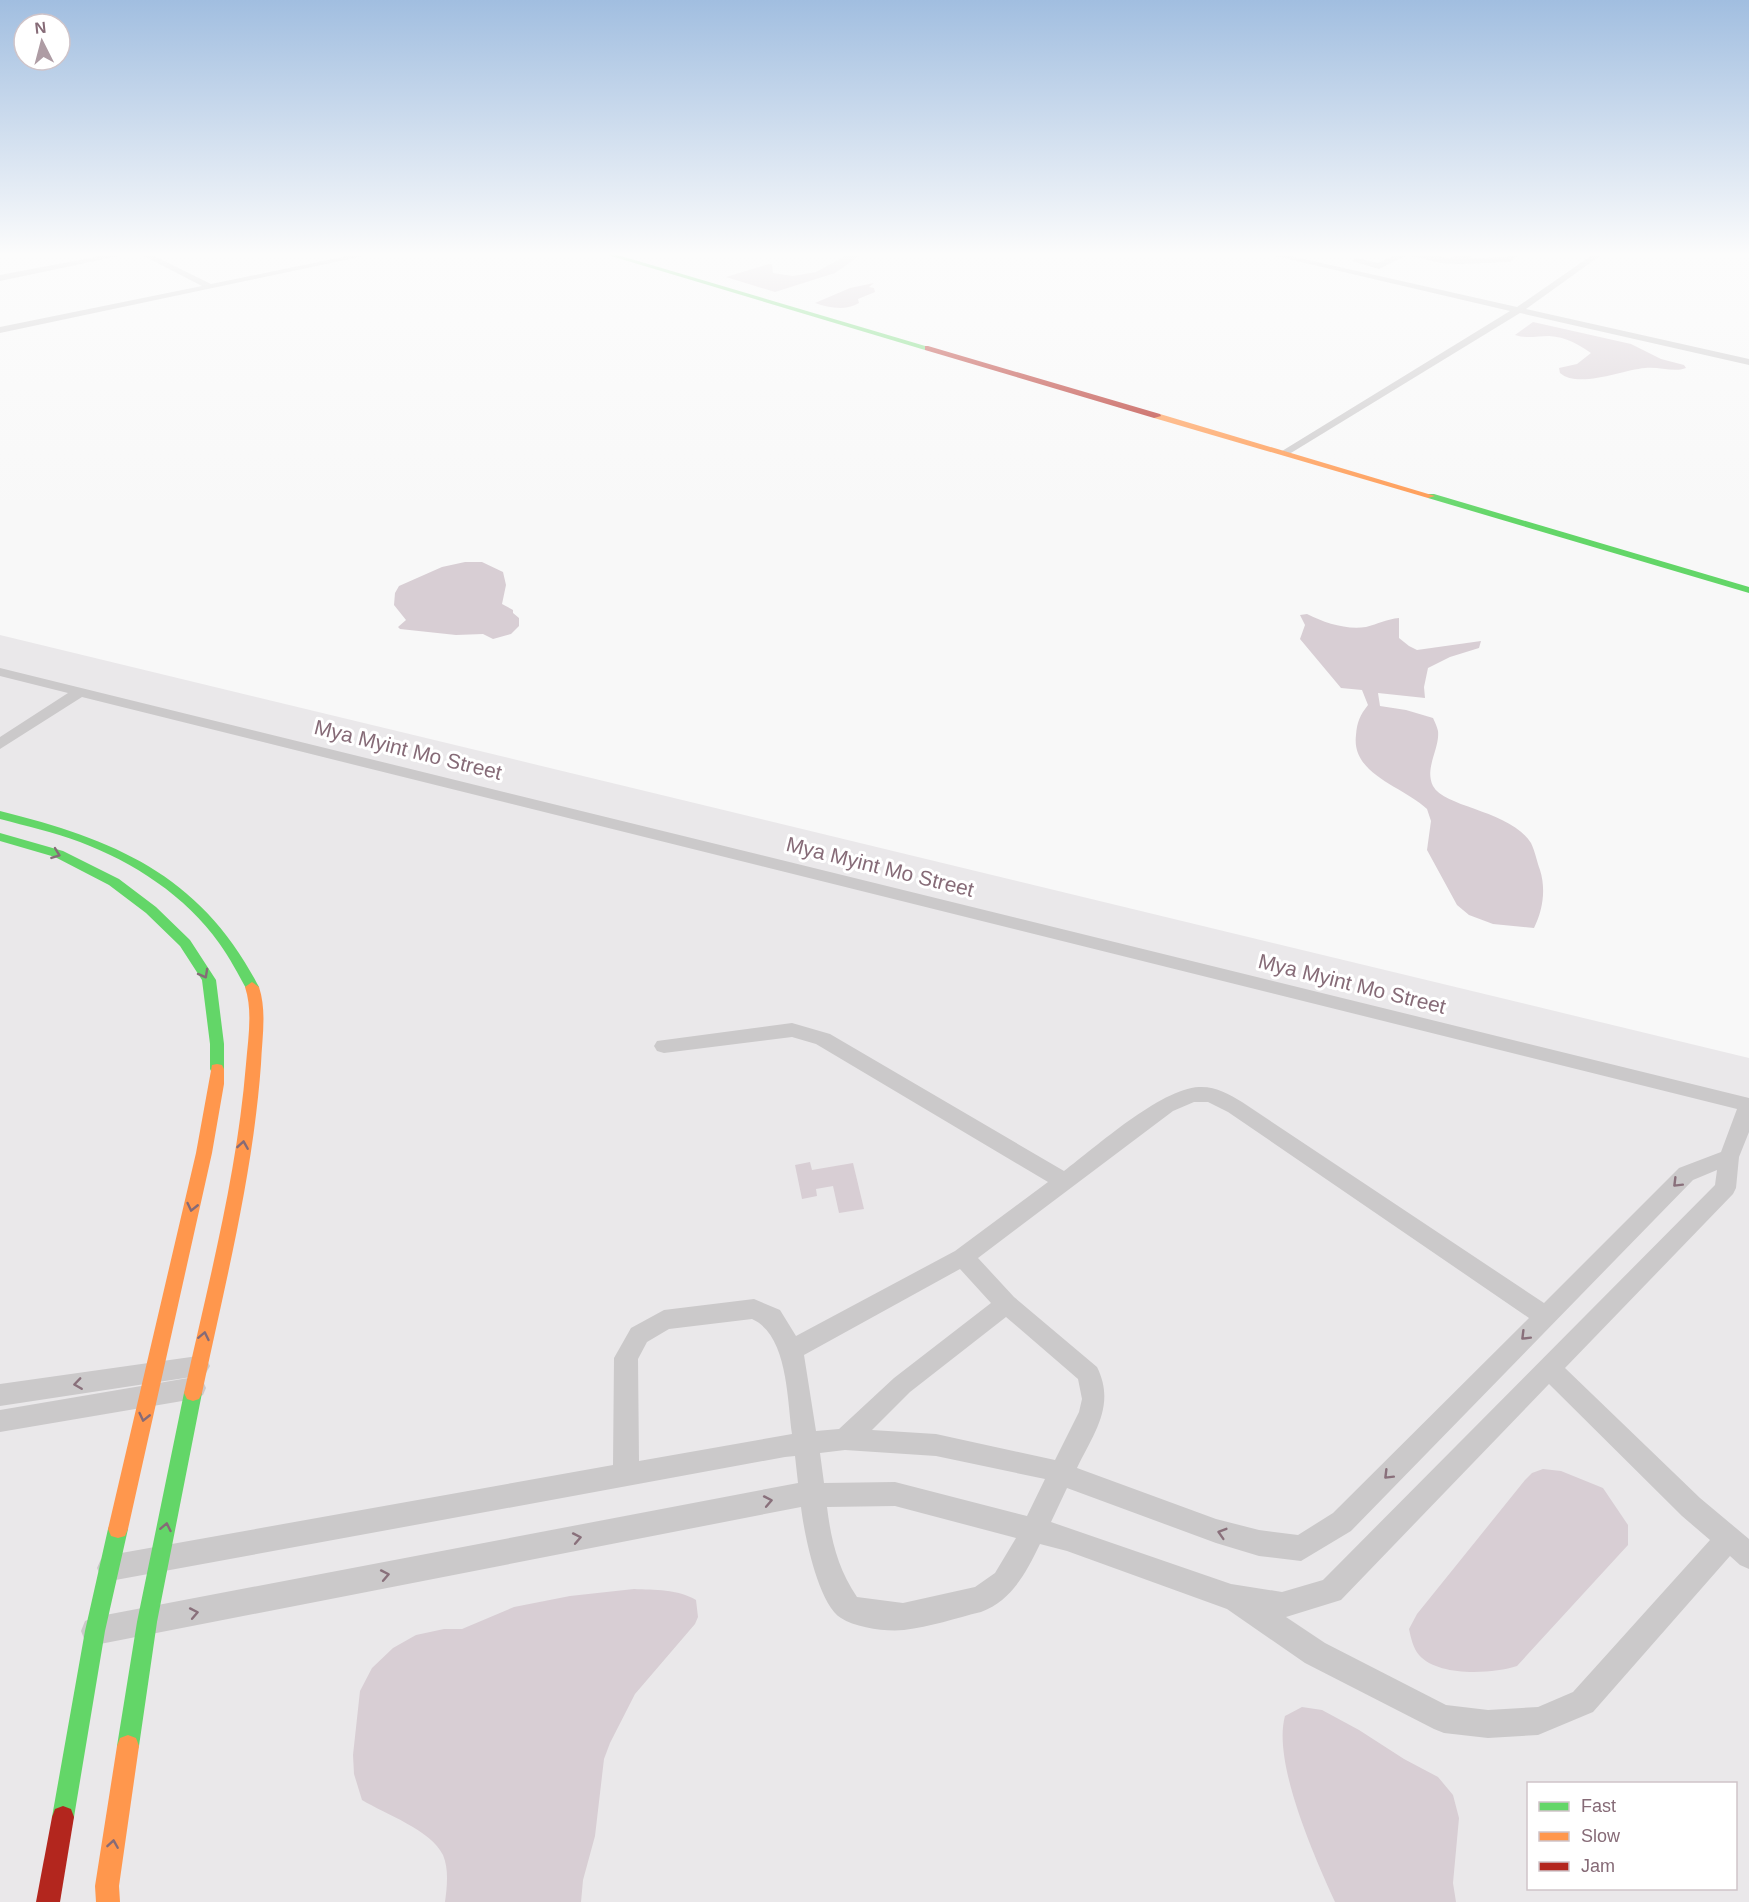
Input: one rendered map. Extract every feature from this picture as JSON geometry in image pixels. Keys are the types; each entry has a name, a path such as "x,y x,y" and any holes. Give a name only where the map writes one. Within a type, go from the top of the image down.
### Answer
{"main road":[{"path":"907,342 1749,590"},
{"path":"0,815 84,839 137,865 182,894 216,927 242,968 255,996 254,1078 243,1149 147,1622 107,1887 108,1902"},
{"path":"0,837 59,854 114,882 151,910 185,943 209,980 217,1044 217,1084 204,1154 95,1631 48,1902"}],"street":[{"path":"1286,453 1466,342"},
{"path":"1659,342 1749,362"},
{"name":"Mya Myint Mo Street","path":"0,672 1749,1105"},
{"path":"0,744 79,692"},
{"path":"664,1046 792,1030 807,1033 823,1039 1064,1181"},
{"path":"791,1350 963,1257 1166,1107 1189,1095 1202,1092 1218,1096 1235,1107 1545,1316"},
{"path":"95,1631 799,1495 895,1494 1067,1539 1231,1597 1282,1605 1331,1591 1725,1188 1729,1157 1749,1105"},
{"path":"110,1568 160,1557 626,1474 807,1443 846,1439 936,1445 1046,1468 1216,1531 1258,1543 1301,1548 1342,1522 1686,1174 1729,1157"},
{"path":"626,1474 626,1358 639,1335 664,1320 754,1309 772,1317 783,1332 791,1350 807,1443 812,1495 824,1559 836,1589 849,1608 871,1614 903,1617 981,1599 1004,1582 1023,1551 1091,1413 1094,1399 1089,1374 1006,1304 963,1257"},
{"path":"846,1439 902,1385 1006,1304"},
{"path":"1231,1597 1315,1653 1386,1692 1444,1719 1488,1724 1538,1721 1582,1702 1738,1548 1549,1368"},
{"path":"0,1421 152,1384 196,1377"},
{"path":"0,1395 152,1384"}],"shaded area":[{"path":"1572,342 1621,342 1631,344 1661,359 1684,365 1686,368 1676,370 1635,369 1589,379 1568,377 1560,373 1559,368 1577,364 1591,353"},
{"path":"465,562 482,562 503,572 506,585 502,604 513,610 519,618 519,626 511,634 493,639 483,634 456,635 398,627 406,620 394,605 395,593 399,586 442,567"},
{"path":"1307,614 1328,623 1351,628 1366,627 1399,618 1399,638 1417,650 1481,641 1479,648 1450,657 1428,668 1424,687 1425,698 1378,693 1380,706 1406,710 1433,718 1438,738 1430,772 1433,786 1450,800 1509,823 1531,843 1543,885 1540,914 1534,928 1493,924 1469,915 1457,905 1427,850 1431,821 1427,809 1370,770 1362,760 1357,749 1356,730 1359,719 1368,705 1362,690 1341,688 1300,639 1305,625 1300,615"},
{"path":"0,635 1749,1058 1749,1902 0,1902"},
{"path":"810,1162 812,1170 853,1163 864,1209 839,1213 833,1186 816,1189 817,1196 802,1199 795,1165"},
{"path":"1543,1469 1561,1471 1603,1488 1628,1525 1628,1545 1517,1666 1494,1671 1466,1672 1439,1667 1428,1662 1419,1655 1412,1643 1409,1629 1417,1614 1525,1480 1532,1473"},
{"path":"634,1589 666,1591 689,1596 696,1600 698,1617 695,1624 635,1694 610,1743 604,1759 595,1836 583,1880 581,1902 445,1902 446,1866 437,1846 407,1823 362,1800 354,1774 353,1755 360,1691 372,1668 393,1648 416,1635 444,1629 462,1629 514,1607 570,1596"},
{"path":"1302,1707 1322,1710 1359,1730 1404,1759 1438,1777 1453,1795 1459,1818 1453,1883 1456,1902 1335,1902 1307,1836 1290,1783 1285,1758 1283,1735 1285,1716"}],"traffic: fast":[{"path":"907,342 928,348"},
{"path":"1431,496 1749,590"},
{"path":"0,815 84,839 110,850 160,879 204,916 223,938 239,961 252,987"},
{"path":"0,837 59,854 114,882 151,910 185,943 209,980 217,1044 217,1069"},
{"path":"128,1746 147,1622 193,1393"},
{"path":"63,1817 95,1631 118,1529"}],"traffic: slow":[{"path":"1157,416 1431,496"},
{"path":"193,1393 231,1218 246,1129 252,1085 256,1021 252,987"},
{"path":"118,1529 204,1153 217,1084 217,1069"},
{"path":"108,1902 107,1886 128,1746"}],"traffic: jam":[{"path":"928,348 1157,416"},
{"path":"48,1902 63,1817"}]}
